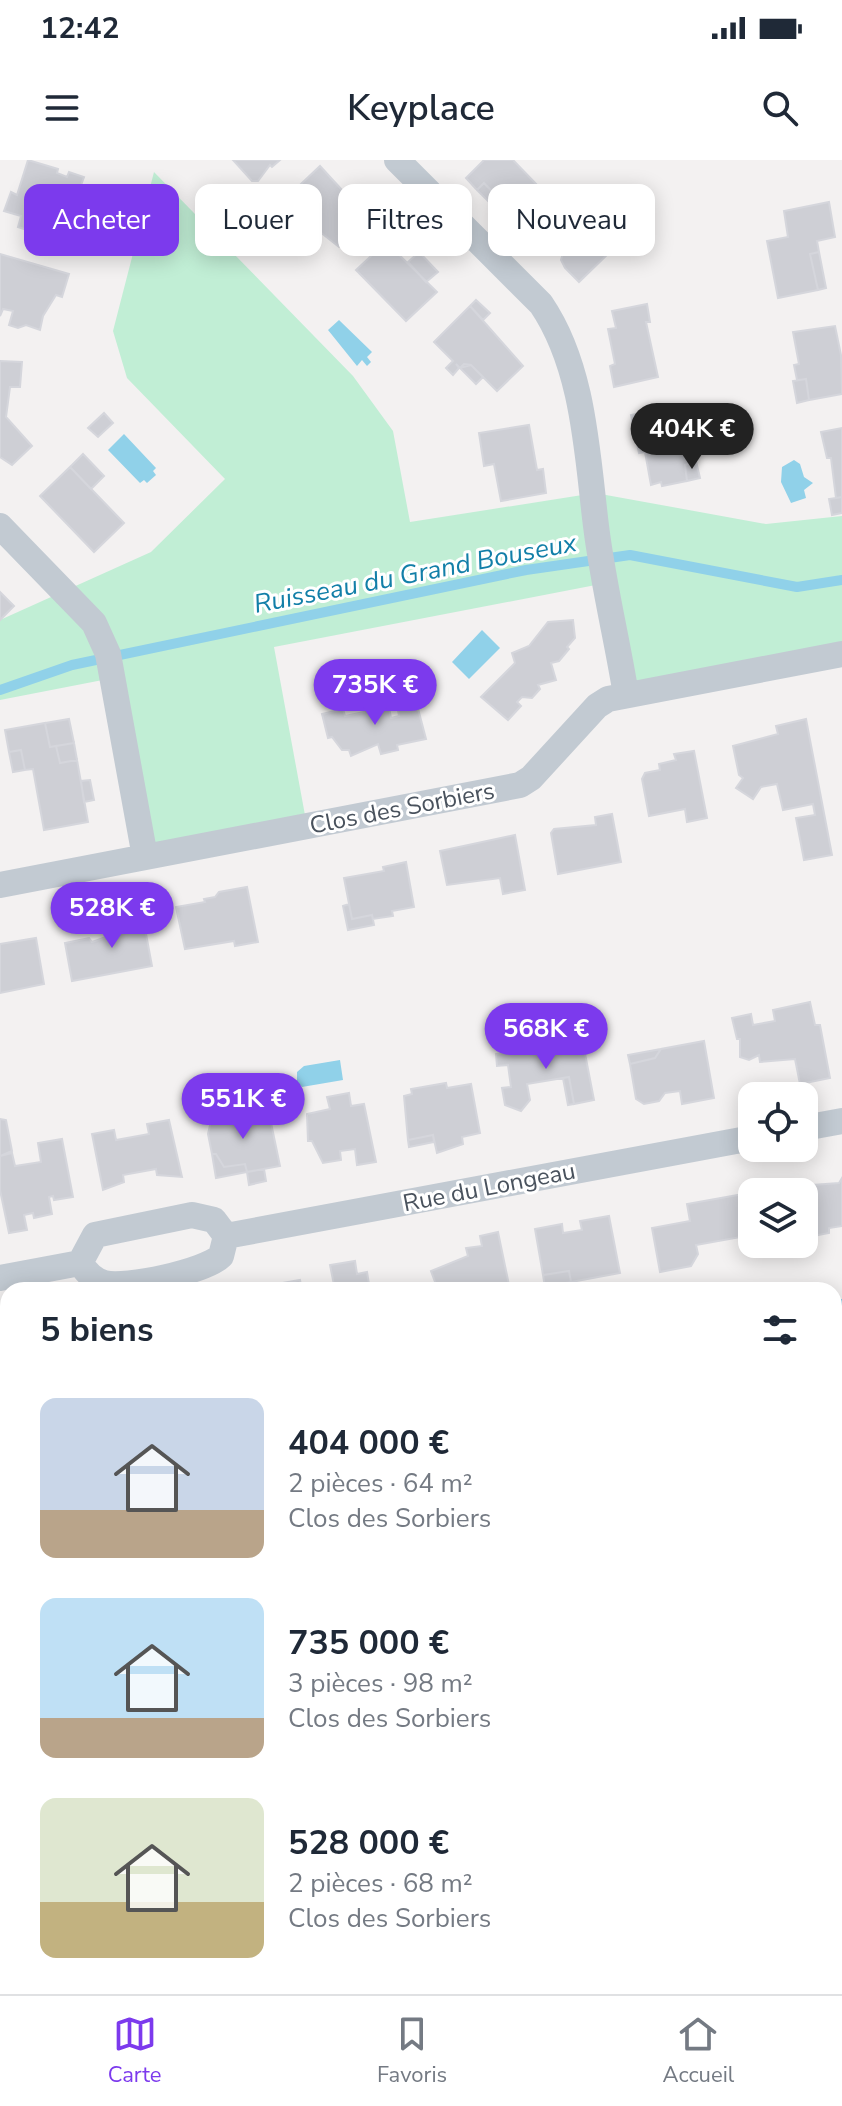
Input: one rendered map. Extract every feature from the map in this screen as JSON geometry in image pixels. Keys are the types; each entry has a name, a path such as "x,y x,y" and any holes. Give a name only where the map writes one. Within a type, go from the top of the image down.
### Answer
{"street":[{"path":"397,160 541,304 559,330 569,361 595,493 598,538 626,695"},
{"path":"0,526 94,623 112,674 145,857"},
{"name":"Clos des Sorbiers","path":"0,885 520,785 531,778 597,706 626,695 842,654"},
{"path":"818,1125 842,1121"},
{"name":"Rue du Longeau","path":"226,1236 738,1141"},
{"path":"80,1263 88,1243 103,1231 192,1215 214,1220 226,1236 221,1256 202,1269 118,1282"},
{"path":"80,1263 87,1273 102,1282"},
{"path":"0,1278 80,1263"}],"green space":[{"path":"154,172 166,184 151,184"},
{"path":"179,198 195,214 195,256 236,256 353,376 393,431 410,522 595,493 766,524 842,516 842,654 626,695 606,583 274,647 307,826 145,857 113,678 0,700 0,620 151,552 225,479 127,378 113,331 132,256 179,256"}],"water":[{"path":"339,320 372,352 367,357 371,362 367,366 362,360 357,366 328,330"},
{"path":"124,434 156,468 153,471 156,475 147,483 144,480 140,483 108,450"},
{"path":"794,460 800,464 804,477 813,483 804,490 806,498 791,503 781,482 782,467"},
{"path":"482,630 500,648 469,679 452,662"},
{"path":"534,1016 538,1037 498,1044 494,1024"},
{"path":"340,1060 343,1080 302,1087 297,1082 297,1072 304,1066"}],"building":[{"path":"28,160 58,169 57,173 67,177 69,172 84,177 81,184 24,184 24,229 18,227 21,216 4,211 11,192 17,195"},
{"path":"233,160 280,160 272,167 270,165 258,181 252,181"},
{"path":"484,160 513,160 536,184 488,184 488,187 484,183 477,190 466,178"},
{"path":"320,166 338,186 338,246 322,234 322,184 301,184"},
{"path":"484,183 488,187 488,201 477,190"},
{"path":"829,202 835,237 817,241 819,252 810,254 818,290 778,298 767,241 788,237 784,211"},
{"path":"819,252 826,288 818,290 810,254"},
{"path":"0,254 69,274 62,297 56,295 43,316 40,330 26,325 18,328 9,325 13,311 3,309 0,316"},
{"path":"371,256 400,256 437,292 406,321 356,270"},
{"path":"415,256 423,256 438,272 426,282 408,262"},
{"path":"562,256 606,256 579,282 561,260"},
{"path":"476,300 490,313 483,320 470,306"},
{"path":"647,304 650,322 646,322 658,377 614,387 610,366 615,364 608,329 616,328 612,311"},
{"path":"470,306 523,366 497,391 471,365 460,368 456,364 459,368 453,375 446,368 453,361 434,342"},
{"path":"835,326 841,355 842,394 809,400 806,379 797,380 794,365 799,364 793,332"},
{"path":"0,361 22,362 20,387 10,387 6,417 32,446 12,465 0,457"},
{"path":"464,364 471,365 483,377 476,384 460,368"},
{"path":"806,379 809,400 797,403 793,381"},
{"path":"662,409 663,415 684,410 696,461 685,465 687,481 662,486 661,482 651,485 645,452 639,453 631,415"},
{"path":"104,413 113,423 98,437 88,428"},
{"path":"529,425 537,470 543,469 546,493 501,501 494,464 484,466 479,433"},
{"path":"842,428 842,497 836,498 831,458 827,458 821,432"},
{"path":"83,454 104,476 91,489 70,467"},
{"path":"696,461 700,478 687,481 685,465"},
{"path":"70,467 124,523 94,552 40,496"},
{"path":"842,497 842,513 832,515 829,499"},
{"path":"0,592 14,606 0,620"},
{"path":"573,620 575,638 559,661 551,663 556,680 538,685 540,689 532,698 522,697 517,702 521,706 508,720 481,697 515,663 512,653 529,646 548,622"},
{"path":"387,696 391,718 399,716 397,704 416,701 426,739 397,745 398,750 381,754 378,744 351,756 349,750 342,750 332,737 328,738 322,714 343,709 345,716 364,712 362,702"},
{"path":"69,719 74,743 50,747 45,723"},
{"path":"806,719 832,855 804,860 796,818 815,815 813,804 783,810 777,784 761,787 753,799 736,788 743,778 739,775 733,746 778,734 776,726"},
{"path":"45,723 50,747 56,746 60,763 77,760 88,822 44,830 33,769 25,770 21,750 9,752 5,730"},
{"path":"74,743 77,760 60,763 56,746"},
{"path":"21,750 25,770 13,772 9,752"},
{"path":"694,751 707,818 687,822 685,809 649,816 642,779 645,773 660,770 659,764 676,760 674,754"},
{"path":"90,780 94,800 84,802 81,781"},
{"path":"612,814 621,862 558,874 551,833 554,829 596,825 595,817"},
{"path":"515,835 525,890 503,894 500,878 447,885 440,851"},
{"path":"406,862 414,907 392,911 393,916 373,919 372,915 352,919 344,878 384,871 383,867"},
{"path":"247,887 258,942 235,946 234,941 185,949 176,907 205,902 204,899 215,897 219,892"},
{"path":"349,904 352,919 372,915 374,925 348,930 343,906"},
{"path":"141,907 152,966 72,981 65,943 89,938 92,942 120,932 115,913"},
{"path":"36,938 44,984 0,993 0,944"},
{"path":"810,1002 815,1025 820,1025 830,1078 800,1082 795,1059 760,1062 759,1055 749,1060 740,1057 740,1039 737,1039 732,1018 751,1014 753,1025 775,1021 773,1010"},
{"path":"582,1038 594,1100 574,1104 569,1077 527,1084 530,1100 521,1111 505,1105 502,1088 511,1087 508,1065 497,1066 496,1054"},
{"path":"704,1041 714,1098 682,1104 680,1091 665,1093 659,1101 644,1104 636,1099 630,1064 655,1058 661,1049"},
{"path":"661,1049 655,1058 630,1064 628,1055"},
{"path":"569,1077 574,1104 568,1105 563,1078"},
{"path":"446,1083 447,1088 471,1084 480,1133 462,1137 463,1144 437,1153 433,1135 408,1140 404,1096 412,1094 411,1089"},
{"path":"349,1093 351,1106 364,1104 376,1162 357,1165 355,1149 340,1151 341,1160 323,1163 312,1141 308,1141 307,1114 330,1109 327,1097"},
{"path":"243,1106 247,1123 270,1118 280,1166 247,1172 245,1164 224,1167 216,1154 212,1154 208,1134 213,1112"},
{"path":"0,1119 6,1120 12,1151 0,1156"},
{"path":"169,1120 182,1177 157,1175 156,1169 123,1175 124,1182 103,1190 92,1134 114,1130 116,1140 149,1134 147,1124"},
{"path":"433,1135 434,1142 409,1147 408,1140"},
{"path":"62,1139 73,1197 54,1200 53,1196 49,1197 52,1214 34,1218 33,1213 24,1215 27,1230 9,1233 0,1190 0,1156 12,1153 15,1166 41,1162 38,1143"},
{"path":"212,1154 216,1154 224,1167 245,1164 247,1172 216,1178"},
{"path":"264,1169 266,1181 249,1185 247,1172"},
{"path":"842,1178 842,1226 829,1228 829,1233 818,1235 818,1185 839,1183"},
{"path":"738,1195 738,1238 696,1245 698,1254 691,1266 660,1272 652,1228 690,1221 687,1204"},
{"path":"609,1216 620,1273 571,1282 569,1271 543,1275 535,1229 562,1224 563,1233 582,1230 580,1221"},
{"path":"498,1232 508,1282 435,1282 431,1271 468,1256 466,1248 482,1246 480,1236"},
{"path":"355,1261 357,1274 367,1272 369,1282 333,1282 330,1265"},
{"path":"569,1271 571,1282 544,1282 543,1275"}],"waterway":[{"name":"Ruisseau du Grand Bouseux","path":"0,690 72,665 526,570 630,555 797,587 842,580"}]}
